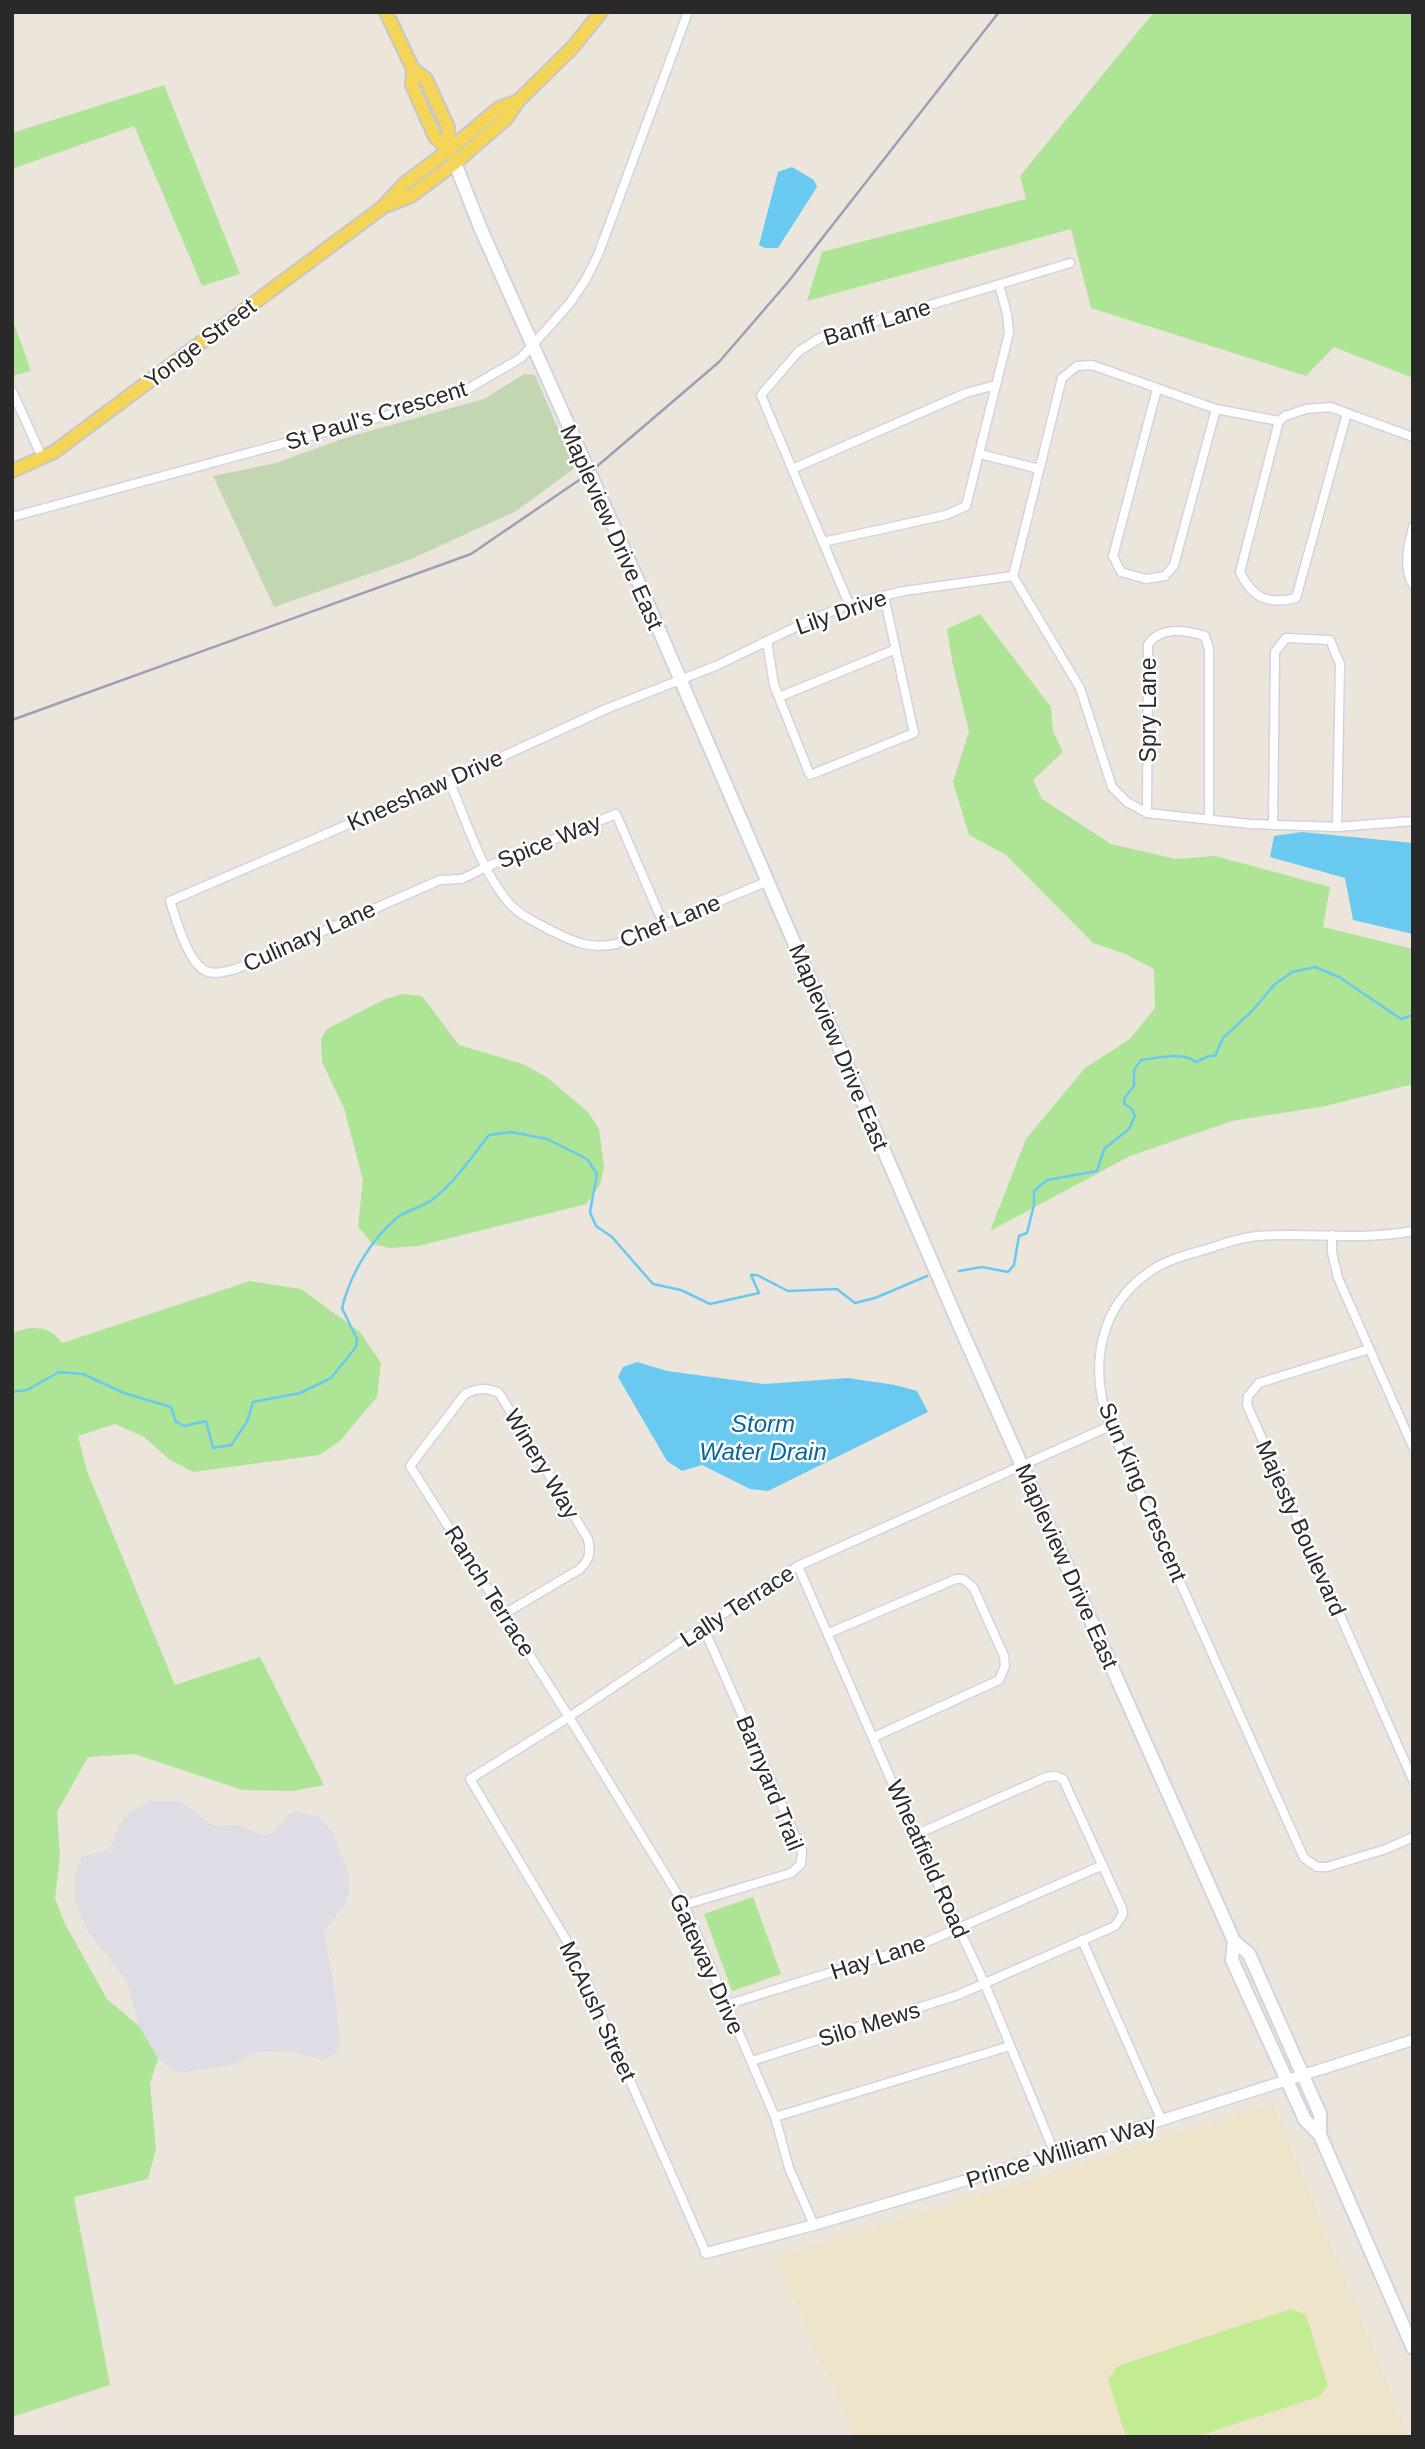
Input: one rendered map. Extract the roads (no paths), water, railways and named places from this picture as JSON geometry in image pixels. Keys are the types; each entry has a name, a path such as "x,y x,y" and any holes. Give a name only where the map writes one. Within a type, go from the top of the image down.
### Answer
{"main road":[{"name":"Mapleview Drive East","path":"386,12 413,69 412,85 435,137 449,150 455,163 960,1327 1234,1941 1249,1954 1303,2075 1320,2114 1320,2135"},
{"name":"Yonge Street","path":"383,207 411,195 455,163 506,119 518,101 573,47 601,12"},
{"name":"Yonge Street","path":"12,471 65,444 383,207 404,184 499,107 518,101"},
{"name":"Mapleview Drive East","path":"1234,1941 1232,1960 1305,2120 1320,2135 1413,2348"}],"street":[{"name":"St Paul's Crescent","path":"12,517 436,402 464,391 521,358 570,303 598,255 688,12"},
{"name":"Banff Lane","path":"849,604 761,395 799,351 820,338 1070,264"},
{"path":"823,542 961,510 969,501 1009,325 999,285"},
{"path":"1279,421 1216,409 1092,365 1077,366 1062,378 1013,576 1080,688 1112,787 1127,802 1147,813 1250,824 1337,827 1413,821"},
{"path":"792,469 966,393 996,385"},
{"path":"1157,388 1113,556 1121,572 1146,579 1166,576 1174,565 1216,409"},
{"path":"12,391 42,457"},
{"path":"1347,413 1296,598 1281,602 1258,597 1246,584 1241,572 1279,421 1285,416 1307,409 1330,407 1347,413 1413,437"},
{"path":"980,454 1039,469"},
{"path":"1413,527 1408,542 1408,576 1413,585"},
{"name":"Lily Drive","path":"679,679 718,665 849,604 1013,576"},
{"path":"767,641 774,685 810,775 914,733 884,596"},
{"name":"Spry Lane","path":"1147,813 1148,645 1153,636 1166,631 1195,632 1205,636 1209,649 1209,819"},
{"path":"1273,824 1275,652 1286,638 1330,640 1340,664 1337,827"},
{"path":"779,697 896,649"},
{"name":"Kneeshaw Drive","path":"170,901 679,679"},
{"name":"Chef Lane","path":"449,780 486,867 505,900 524,916 569,940 596,948 616,944 766,881"},
{"name":"Spice Way","path":"486,867 616,814 664,925"},
{"name":"Culinary Lane","path":"170,901 194,960 204,971 219,974 440,880 462,878 486,867"},
{"name":"Sun King Crescent","path":"1413,1231 1249,1237 1158,1266 1138,1281 1112,1314 1100,1347 1099,1387 1110,1426 1304,1858 1317,1867 1327,1867 1413,1838"},
{"path":"1332,1235 1332,1252 1338,1278 1413,1447"},
{"name":"Majesty Boulevard","path":"1369,1349 1259,1383 1248,1396 1247,1405 1413,1780"},
{"name":"Winery Way","path":"410,1466 465,1394 477,1388 499,1393 588,1539 591,1551 588,1561 580,1569 505,1614"},
{"name":"Lally Terrace","path":"470,1779 798,1566 1110,1426"},
{"name":"Ranch Terrace","path":"410,1466 569,1717"},
{"name":"Wheatfield Road","path":"798,1566 915,1835 984,1982 1055,2154"},
{"path":"829,1633 956,1579 963,1579 973,1587 1004,1656 1005,1666 999,1680 874,1737"},
{"name":"Barnyard Trail","path":"684,1905 791,1873 801,1864 802,1851 709,1640 701,1628"},
{"name":"Gateway Drive","path":"569,1717 684,1905 775,2117 789,2168 814,2225"},
{"path":"915,1835 1046,1777 1056,1776 1063,1779 1103,1865"},
{"name":"McAush Street","path":"470,1779 574,1953 706,2253"},
{"name":"Hay Lane","path":"726,2005 904,1950 959,1929 1103,1865"},
{"name":"Silo Mews","path":"752,2061 932,2004 1115,1926 1123,1914 1103,1865"},
{"path":"1083,1940 1162,2121"},
{"name":"Prince William Way","path":"706,2253 814,2225 1055,2154 1413,2040"},
{"path":"775,2117 1010,2046"}],"water":[{"path":"792,167 814,180 817,187 778,248 765,248 759,245 778,172"},
{"path":"1302,832 1413,843 1413,934 1353,920 1345,878 1270,857 1274,836"},
{"name":"Storm Water Drain","path":"637,1362 667,1371 764,1384 848,1378 895,1385 917,1391 928,1412 768,1491 750,1489 702,1465 682,1471 667,1461 618,1377 623,1367"}],"waterway":[{"path":"959,1271 982,1267 1008,1272 1014,1265 1019,1236 1027,1233 1034,1205 1034,1191 1047,1180 1097,1171 1104,1149 1129,1129 1135,1116 1132,1109 1124,1104 1125,1097 1134,1086 1134,1070 1141,1060 1177,1056 1196,1062 1215,1056 1223,1038 1253,1010 1274,985 1292,972 1315,967 1339,977 1401,1019 1413,1015"},
{"path":"12,1392 27,1390 59,1372 83,1374 124,1393 171,1407 176,1422 184,1426 206,1421 213,1448 231,1445 247,1422 253,1402 300,1393 331,1378 356,1347 357,1339 342,1308 356,1271 379,1236 398,1217 440,1193 489,1135 511,1132 547,1139 587,1159 597,1174 590,1212 596,1226 612,1237 653,1284 681,1290 710,1304 759,1293 751,1275 757,1275 788,1291 837,1289 855,1303 875,1298 927,1276"}],"railway":[{"path":"12,720 471,554 588,474 719,362 788,282 999,12"}]}
